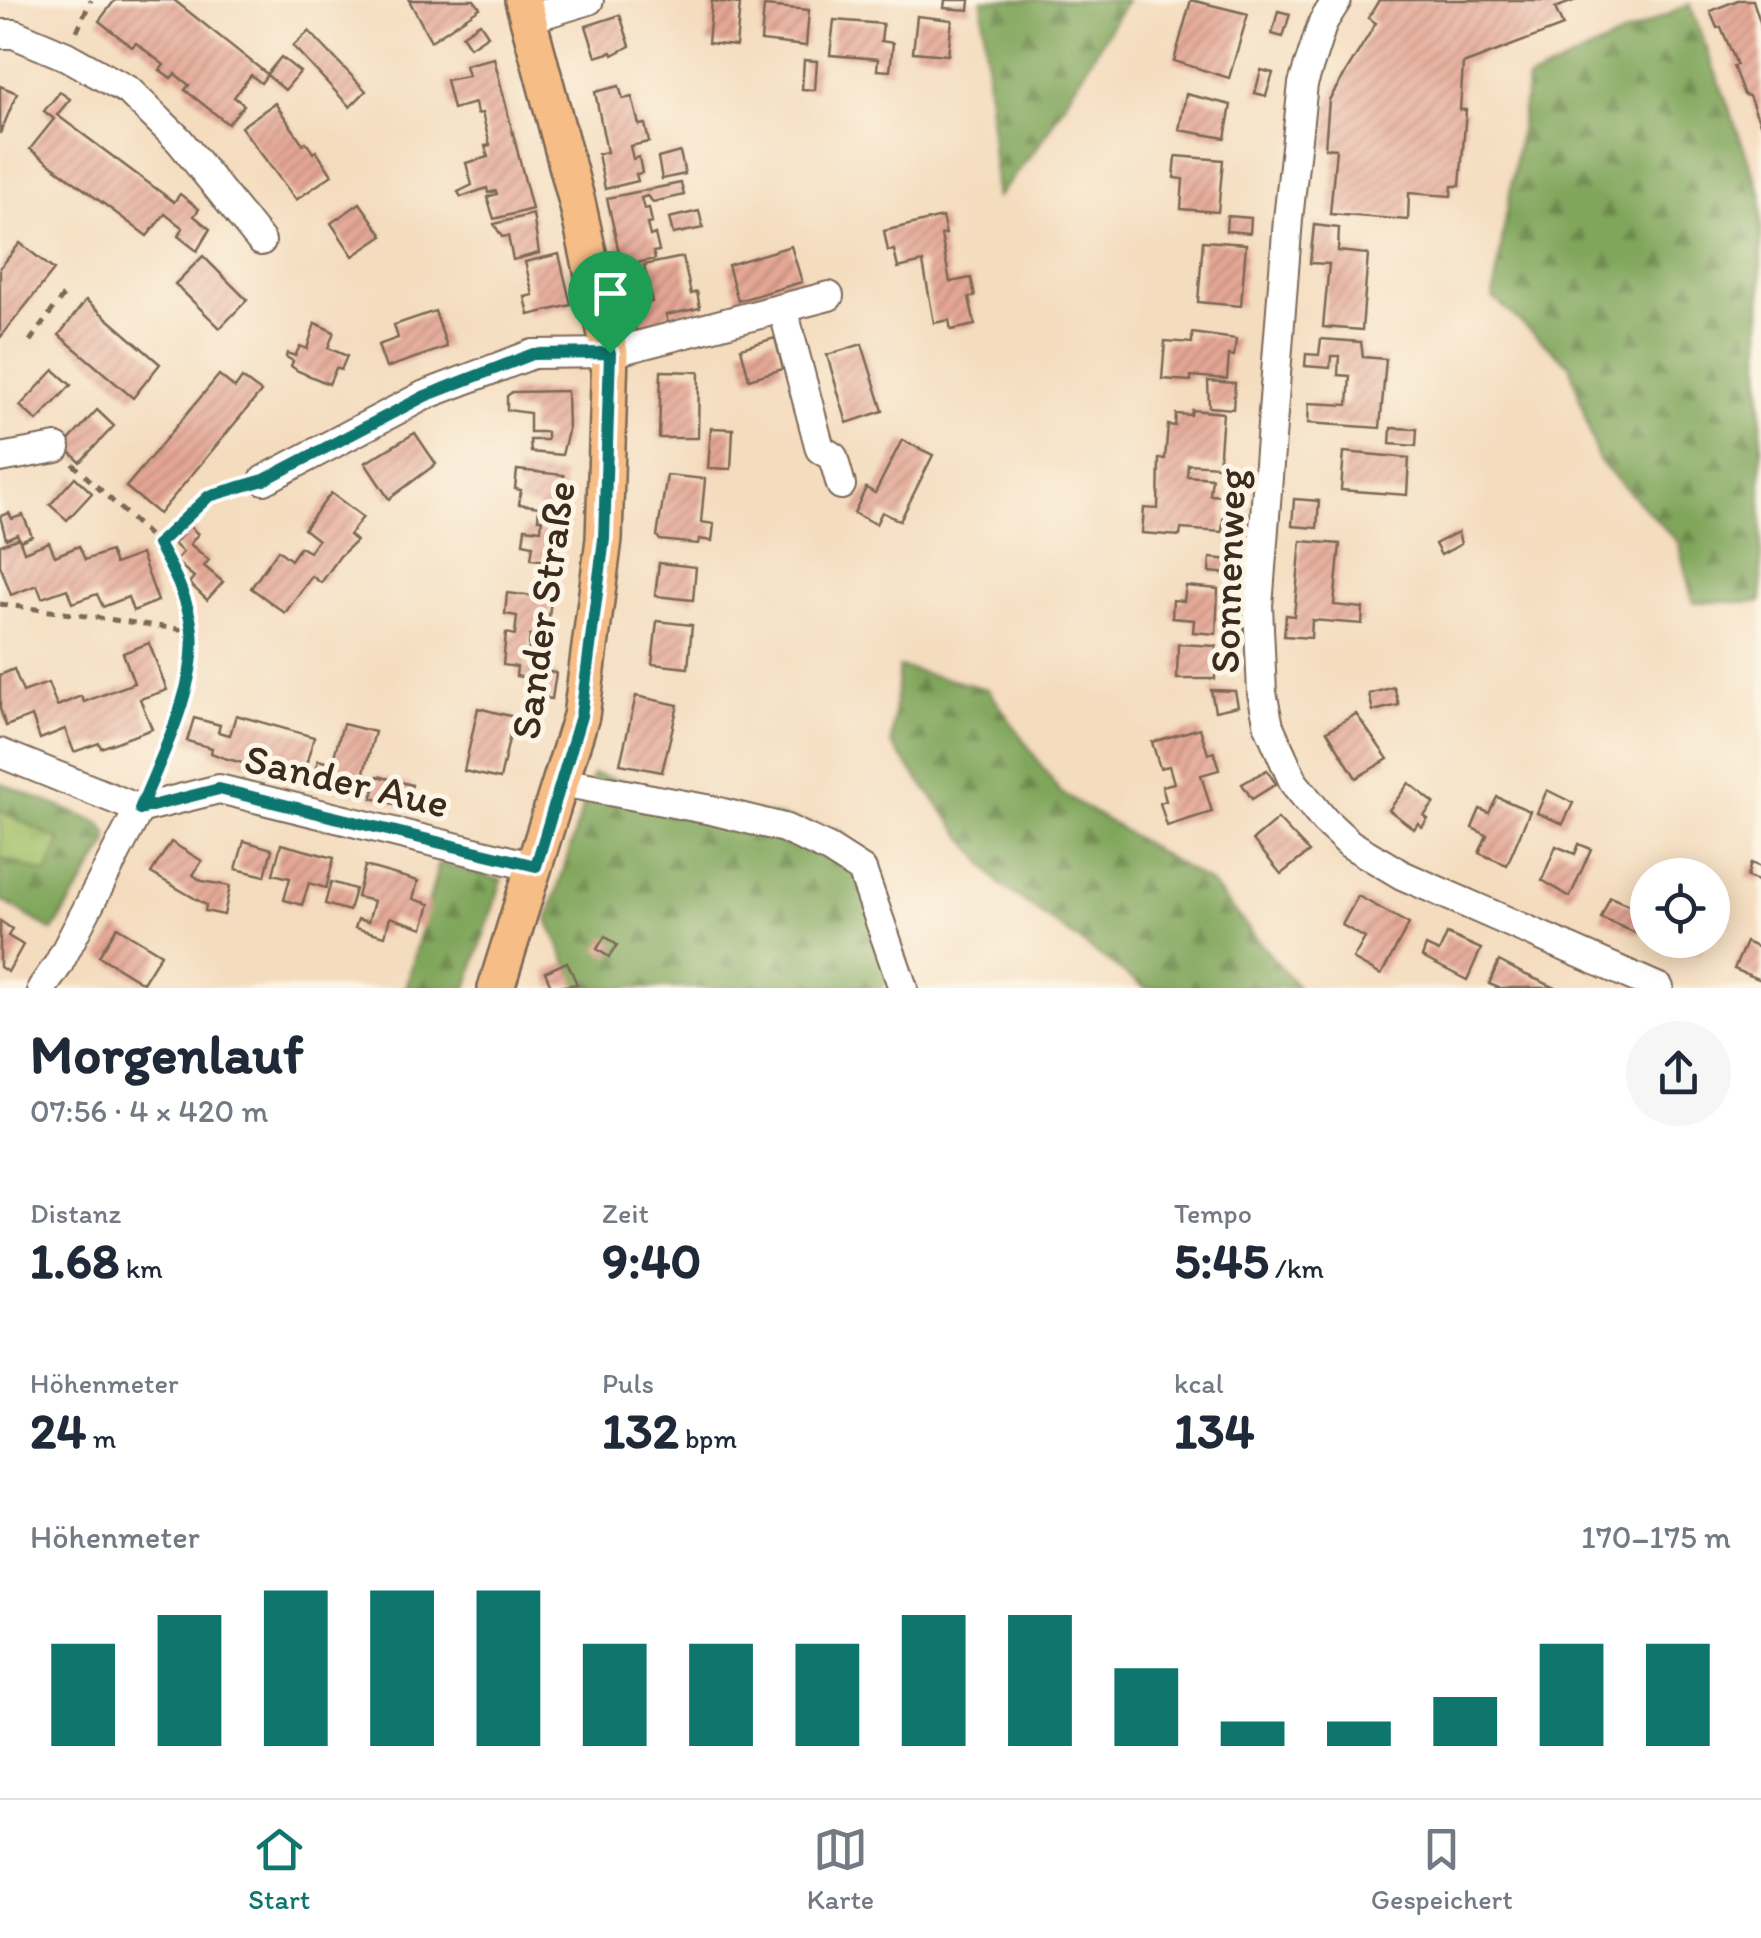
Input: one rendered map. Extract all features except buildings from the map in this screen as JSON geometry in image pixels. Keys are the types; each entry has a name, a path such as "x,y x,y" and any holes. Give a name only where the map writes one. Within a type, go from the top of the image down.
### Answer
{"main road":[{"name":"Sander Straße","path":"496,988 581,716 604,539 610,353 577,202 526,9"}],"street":[{"path":"526,9 589,0"},
{"name":"Sonnenweg","path":"1337,0 1323,22 1303,84 1288,219 1258,606 1262,693 1269,726 1294,783 1350,844 1402,875 1659,988"},
{"path":"0,34 14,34 66,56 129,91 179,140 261,241"},
{"path":"264,480 425,396 533,354 610,353 829,296"},
{"path":"783,308 820,449 833,457 841,485"},
{"path":"0,458 56,448"},
{"path":"0,752 140,809 42,988"},
{"path":"561,782 784,828 829,849 862,870 903,988"},
{"name":"Sander Aue","path":"140,809 219,789 536,866"}],"path":[{"path":"66,56 91,0"},
{"path":"30,341 65,293"},
{"path":"56,448 158,544 185,601 192,630 192,660 186,686 140,809"},
{"path":"158,544 209,496 264,480"},
{"path":"0,604 192,630"}],"green space":[{"path":"982,0 1127,0 1039,145 996,198"},
{"path":"1690,4 1761,194 1761,602 1693,602 1678,542 1598,460 1570,365 1493,298 1528,80"},
{"path":"899,667 988,689 1060,792 1211,884 1298,988 1145,988 1000,884 891,744"},
{"path":"593,774 840,831 880,872 896,963 883,988 578,988 548,920"},
{"path":"0,783 100,823 108,835 107,845 53,931 0,899 0,858 47,874 60,841 0,810"},
{"path":"0,810 60,841 47,874 0,858"},
{"path":"439,863 502,880 467,988 406,988"}],"route":[{"path":"610,353 604,539 581,716 536,866 219,789 140,809 192,660 192,630 185,601 158,544 209,496 264,480 425,396 533,354 610,353"}]}
